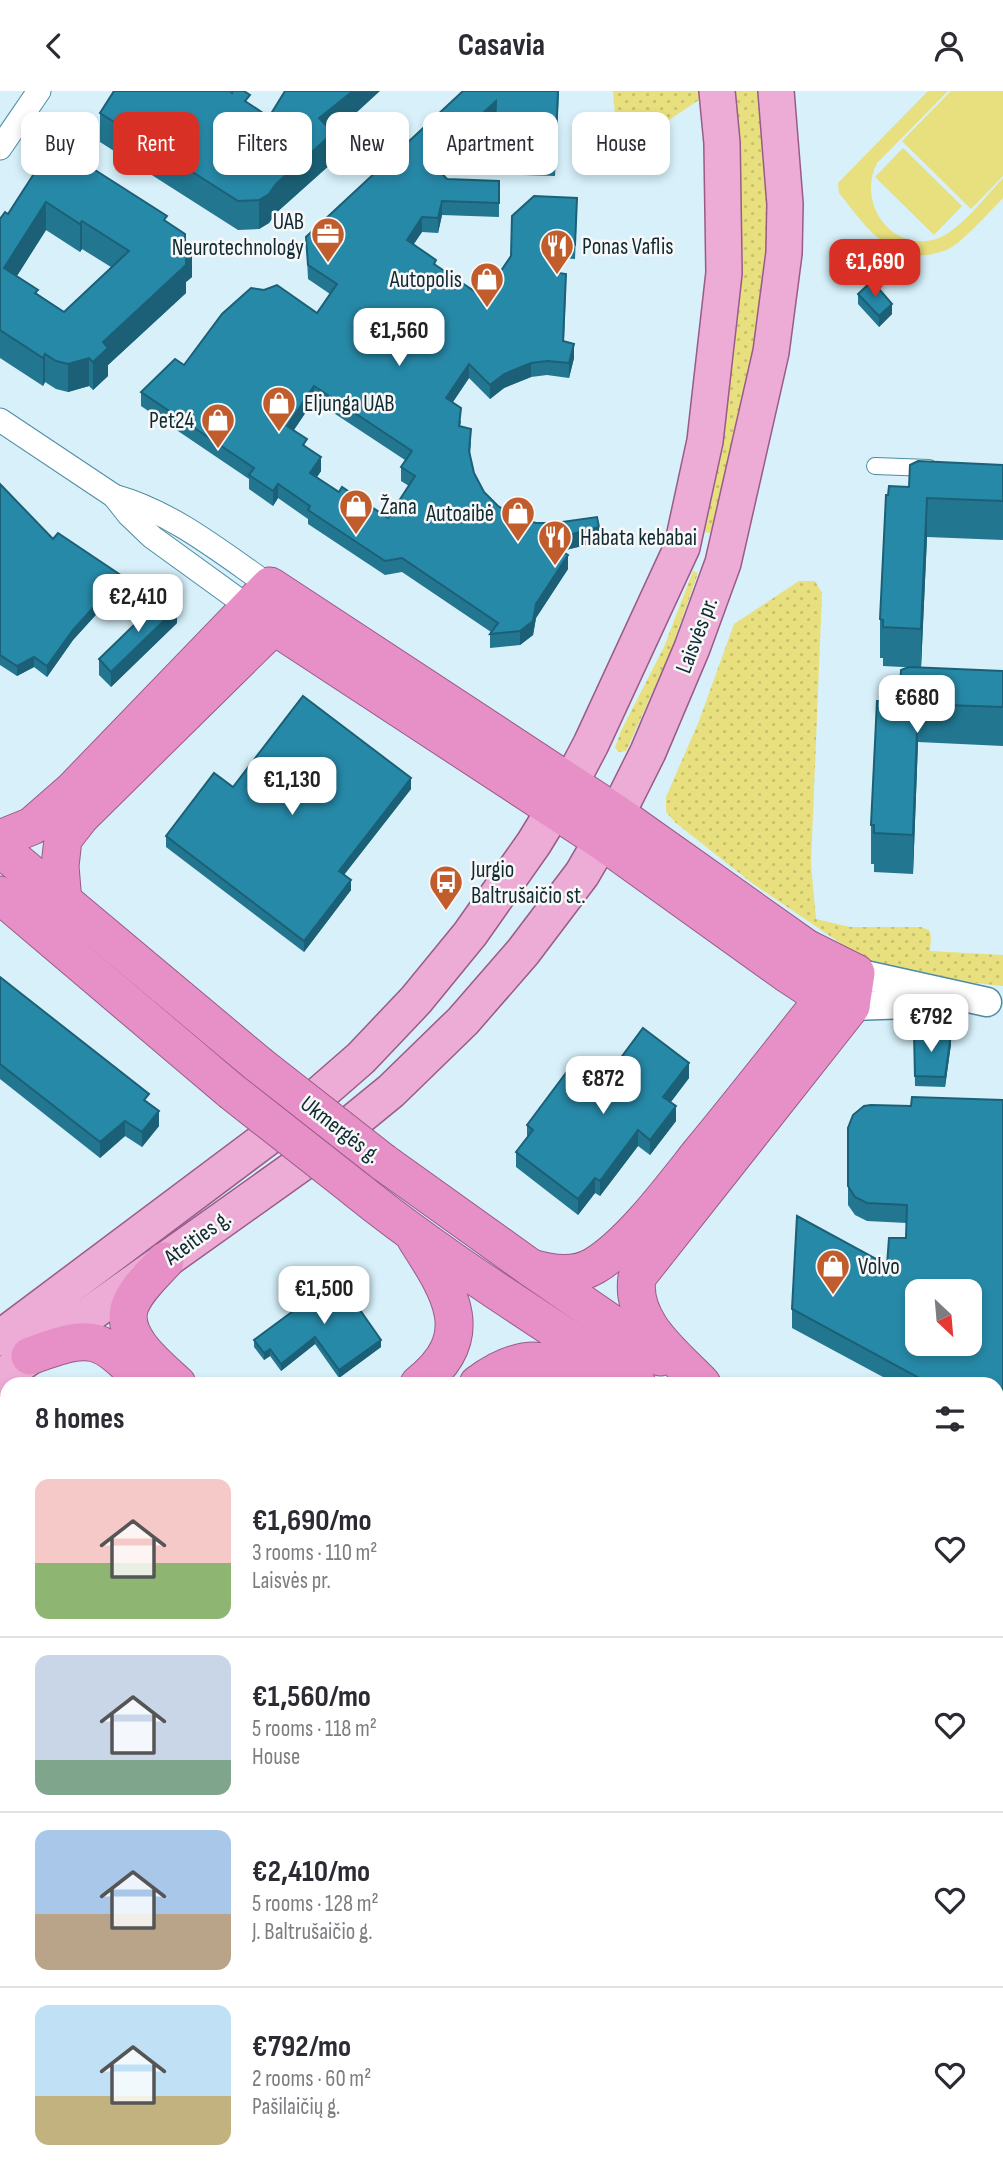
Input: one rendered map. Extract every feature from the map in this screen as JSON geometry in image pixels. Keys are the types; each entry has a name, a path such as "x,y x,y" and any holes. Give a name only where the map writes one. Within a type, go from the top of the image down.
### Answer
{"highway":[{"path":"273,606 609,827 844,992"},
{"path":"0,839 32,826 273,606"},
{"path":"63,902 60,866 63,839 273,606"},
{"name":"Ukmergės g.","path":"0,848 258,1063 383,1162 531,1268 692,1377"},
{"name":"Ukmergės g.","path":"0,895 231,1091 357,1190 626,1377"},
{"path":"531,1268 553,1273 575,1273 592,1268 606,1258 642,1223 844,992"},
{"path":"695,1377 643,1318 635,1292 637,1277 844,992"},
{"path":"410,1229 440,1278 455,1319 452,1344 428,1377"},
{"path":"165,1261 138,1292 129,1309 129,1325 139,1346 170,1377"},
{"path":"15,1347 87,1341 114,1351 139,1377"},
{"path":"490,1377 513,1363 531,1360 564,1366 590,1377"}],"main road":[{"name":"Laisvės pr.","path":"361,1058 416,1000 470,935 562,797 591,744 682,547 705,442 724,273 723,156 717,91"},
{"name":"Laisvės pr.","path":"391,1091 463,1021 523,952 582,874 648,753 692,648 723,563 771,352 785,253 783,164 776,91"},
{"name":"Ateities g.","path":"0,1377 15,1347 284,1126 361,1058"},
{"name":"Ateities g.","path":"15,1347 165,1261 309,1158 391,1091"}],"street":[{"path":"0,148 39,91"},
{"path":"0,420 114,496 152,537 273,606"},
{"path":"875,466 949,469"},
{"path":"844,992 995,1002"}],"shaded area":[{"path":"613,91 705,91 705,96 670,119 670,112 615,112"},
{"path":"729,91 763,91 772,235 762,324 733,455 710,533 704,532 702,526"},
{"path":"928,91 948,91 877,163 871,194 875,209 883,222 894,233 907,239 922,241 939,238 964,220 1003,178 1003,198 954,246 932,254 912,255 887,245 876,236 839,193 838,183"},
{"path":"951,91 1003,91 1003,176 971,209 902,141"},
{"path":"903,148 962,206 934,235 875,177"},
{"path":"693,571 698,573 671,650 626,751 619,752 615,748 621,731 664,647"},
{"path":"799,581 815,581 822,593 811,864 816,919 850,927 921,927 929,930 930,951 1003,955 1003,986 909,976 861,957 752,883 676,823 666,812 666,797 699,721 734,624"}],"building":[{"path":"114,91 244,91 250,95 245,101 262,112 213,112 213,175 286,175 269,194 259,200 238,201 197,175 199,112 113,112 113,121 100,113"},
{"path":"285,91 353,91 319,118 326,126 326,139 312,152 312,112 272,112"},
{"path":"463,91 558,91 557,112 496,112 496,101 484,112 440,112"},
{"path":"423,128 423,175 499,181 499,203 442,201 438,218 422,217 407,240 436,260 434,264 483,297 511,256 512,216 534,196 577,198 575,245 560,244 559,273 566,274 563,341 574,344 569,363 531,363 504,374 490,385 469,364 446,398 461,408 459,426 471,429 469,451 474,473 484,492 498,506 516,517 536,523 597,517 599,527 545,541 568,555 536,604 533,621 520,631 490,634 498,623 402,558 385,561 308,510 310,506 278,484 273,491 249,475 254,468 141,392 175,359 184,365 222,314 251,288 264,290 277,285 317,313 337,284 308,265 306,237 373,175 409,175 409,141","holes":["314,386 412,451 401,467 415,476 388,518 342,487 339,492 310,473 321,457 303,445 307,439 287,426"]},
{"path":"99,173 167,216 164,220 185,234 185,244 192,249 186,254 186,265 103,342 108,348 93,362 89,358 68,364 45,354 43,358 0,330 0,219 5,212 8,214 33,175 99,175","holes":["46,202 80,224 82,221 129,251 64,312 35,293 38,290 4,268"]},
{"path":"872,281 892,304 879,316 858,294"},
{"path":"918,461 1003,465 1003,501 927,498 921,629 883,627 883,620 880,619 886,495 889,486 909,487 910,465"},
{"path":"0,484 53,539 58,533 122,576 73,630 47,666 34,657 17,666 0,655"},
{"path":"165,595 177,608 111,672 99,659"},
{"path":"909,667 1003,671 1003,707 918,704 913,835 874,833 874,825 871,825 877,701 880,701 880,692 900,693 901,670"},
{"path":"303,696 411,778 339,871 351,880 304,941 166,836 214,773 233,787"},
{"path":"0,977 149,1094 144,1100 159,1111 142,1132 125,1121 100,1142 0,1064"},
{"path":"643,1028 689,1063 663,1097 676,1106 650,1140 638,1130 600,1181 595,1178 578,1199 516,1152 533,1130 527,1125 566,1073 594,1094"},
{"path":"914,1032 951,1034 945,1077 915,1076"},
{"path":"912,1097 1003,1100 1003,1377 917,1377 792,1309 797,1216 887,1265 889,1238 906,1238 907,1205 867,1203 855,1197 848,1186 848,1128 853,1115 864,1106 911,1106"},
{"path":"346,1272 361,1294 353,1300 381,1340 339,1370 315,1337 281,1364 270,1349 264,1353 254,1340"}],"place":[{"name":"UAB Neurotechnology","path":"328,264"},
{"name":"Ponas Vaflis","path":"557,276"},
{"name":"Autopolis","path":"487,309"},
{"name":"Eljunga UAB","path":"279,433"},
{"name":"Pet24","path":"218,450"},
{"name":"Žana","path":"356,536"},
{"name":"Autoaibė","path":"518,543"},
{"name":"Habata kebabai","path":"555,567"},
{"name":"Jurgio Baltrušaičio st.","path":"446,912"},
{"name":"Volvo","path":"833,1296"}]}
